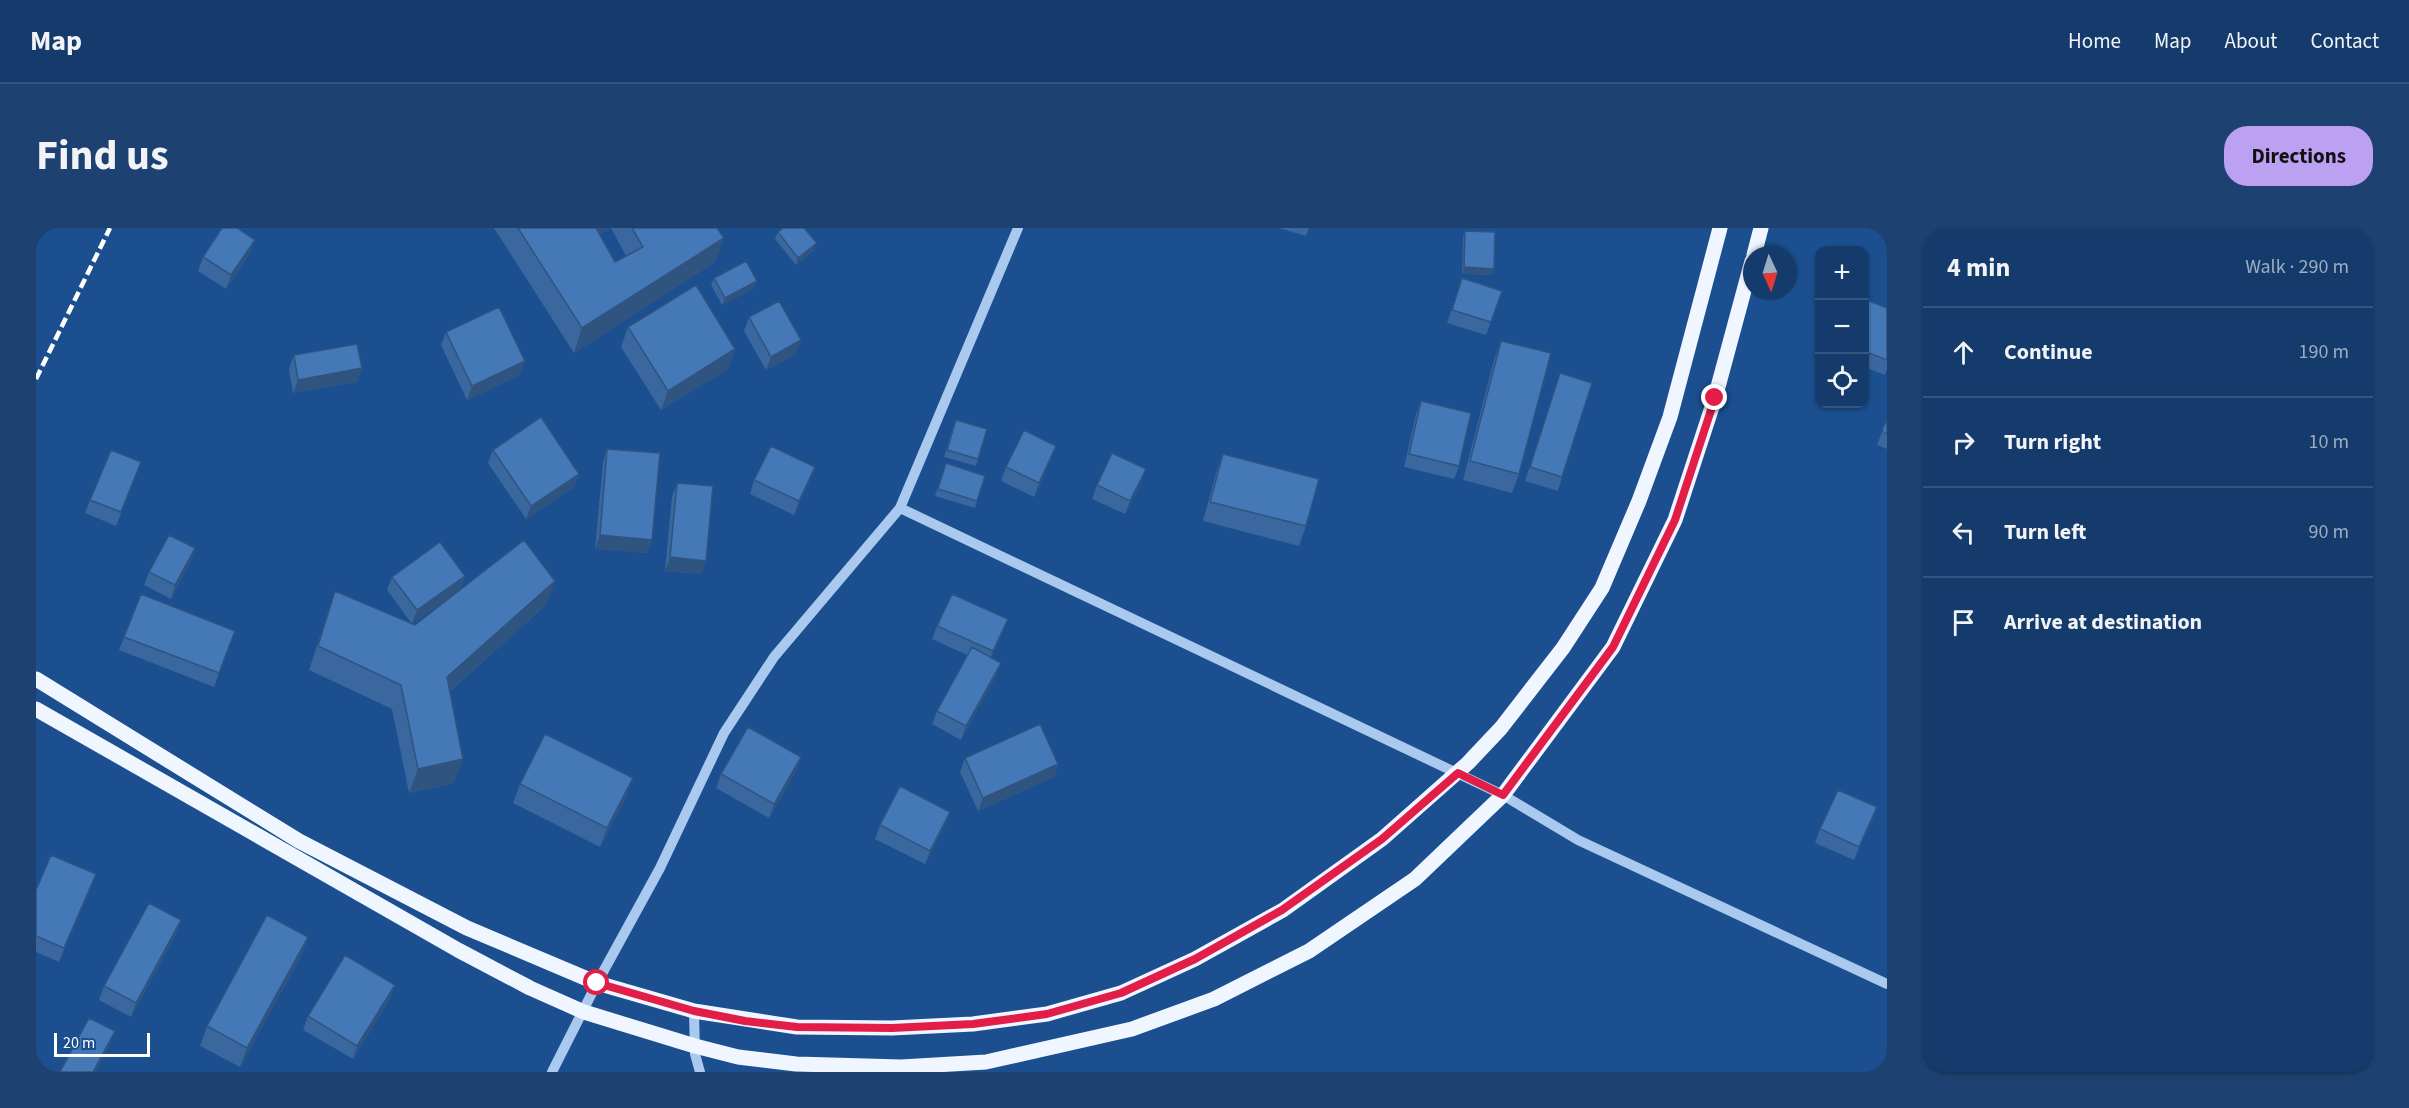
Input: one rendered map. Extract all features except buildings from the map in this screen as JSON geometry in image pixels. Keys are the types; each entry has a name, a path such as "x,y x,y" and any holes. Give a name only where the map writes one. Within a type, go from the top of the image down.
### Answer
{"main road":[{"path":"36,678 299,841 467,928 597,983 694,1011 745,1021 797,1027 892,1028 973,1024 1047,1014 1121,993 1195,959 1282,910 1382,839 1458,773 1501,728 1550,666 1602,588 1639,501 1670,417 1720,228"},
{"path":"1756,246 1761,228"},
{"path":"36,709 458,950 530,988 584,1012 695,1046 738,1057 796,1065 901,1067 986,1062 1132,1029 1214,999 1309,951 1415,879 1503,795 1613,647 1675,520 1715,398 1743,294"}],"street":[{"path":"552,1072 597,983 660,868 724,733 774,657 900,508 1018,228"},
{"path":"900,508 1503,795 1578,840 1887,984"},
{"path":"694,1011 695,1046 700,1072"}],"railway":[{"path":"36,379 110,228"}],"route":[{"path":"597,983 694,1011 745,1021 797,1027 892,1028 973,1024 1047,1014 1121,993 1195,959 1282,910 1382,839 1458,773 1503,795 1613,647 1675,520 1715,398"}]}
